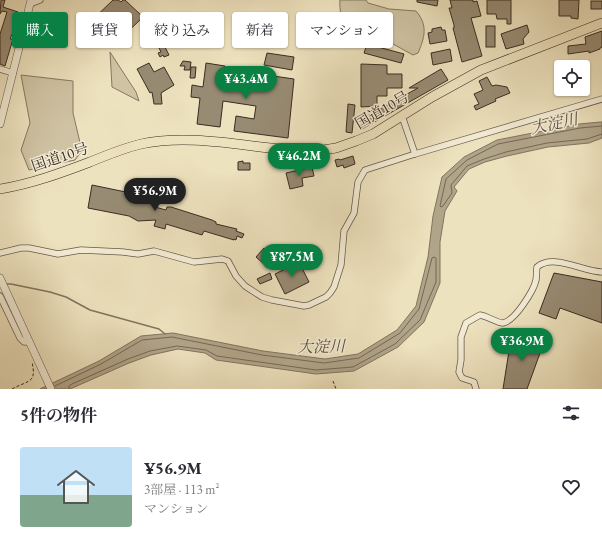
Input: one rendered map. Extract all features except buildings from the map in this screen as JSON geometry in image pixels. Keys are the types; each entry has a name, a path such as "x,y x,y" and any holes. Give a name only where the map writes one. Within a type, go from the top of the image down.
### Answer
{"highway":[{"name":"国道10号","path":"0,188 14,187 44,179 127,148 153,142 198,140 301,151 316,151 336,148 373,134 432,97 481,70 602,23"}],"street":[{"path":"0,124 2,107 13,73 30,2 40,0"},
{"path":"0,69 13,73"},
{"path":"0,253 21,248 29,248 58,254 81,250 138,254 154,251 194,262 222,259 228,261 236,276 245,286 262,297 299,306 309,305 326,297 334,287 342,260 344,232 354,213 357,189 362,174 368,168 602,99"},
{"path":"402,116 415,154"},
{"path":"476,389 474,382 462,378 459,372 461,360 461,337 466,323 480,315 502,323 510,320 515,316 531,291 536,281 537,267 547,262 557,262 595,272 602,272"},
{"path":"0,278 51,389"},
{"path":"0,296 20,338 24,342 29,342"}],"path":[{"path":"12,389 33,377 34,373 31,361"},
{"path":"333,381 336,389"}],"shaded area":[{"path":"340,0 366,0 368,3 389,9 416,11 424,26 424,36 418,53 413,55 393,44 393,12 341,12"},
{"path":"110,52 136,92 139,101 112,87"},
{"path":"21,75 73,81 73,113 82,151 75,160 29,170 21,150 30,123"}],"water":[{"path":"602,122 602,138 589,143 548,147 485,162 469,169 454,187 457,191 445,211 440,242 440,283 424,322 398,347 354,371 316,374 216,360 205,353 178,349 151,355 129,363 70,389 40,389 99,361 141,336 173,333 263,351 325,359 358,354 397,330 416,306 428,257 433,216 442,177 464,157 497,140 579,124"}],"waterway":[{"path":"6,284 50,292 66,297 90,310 159,329 165,334"}],"water label":[{"name":"大淀川","path":"554,123"},
{"name":"大淀川","path":"321,346"}]}
